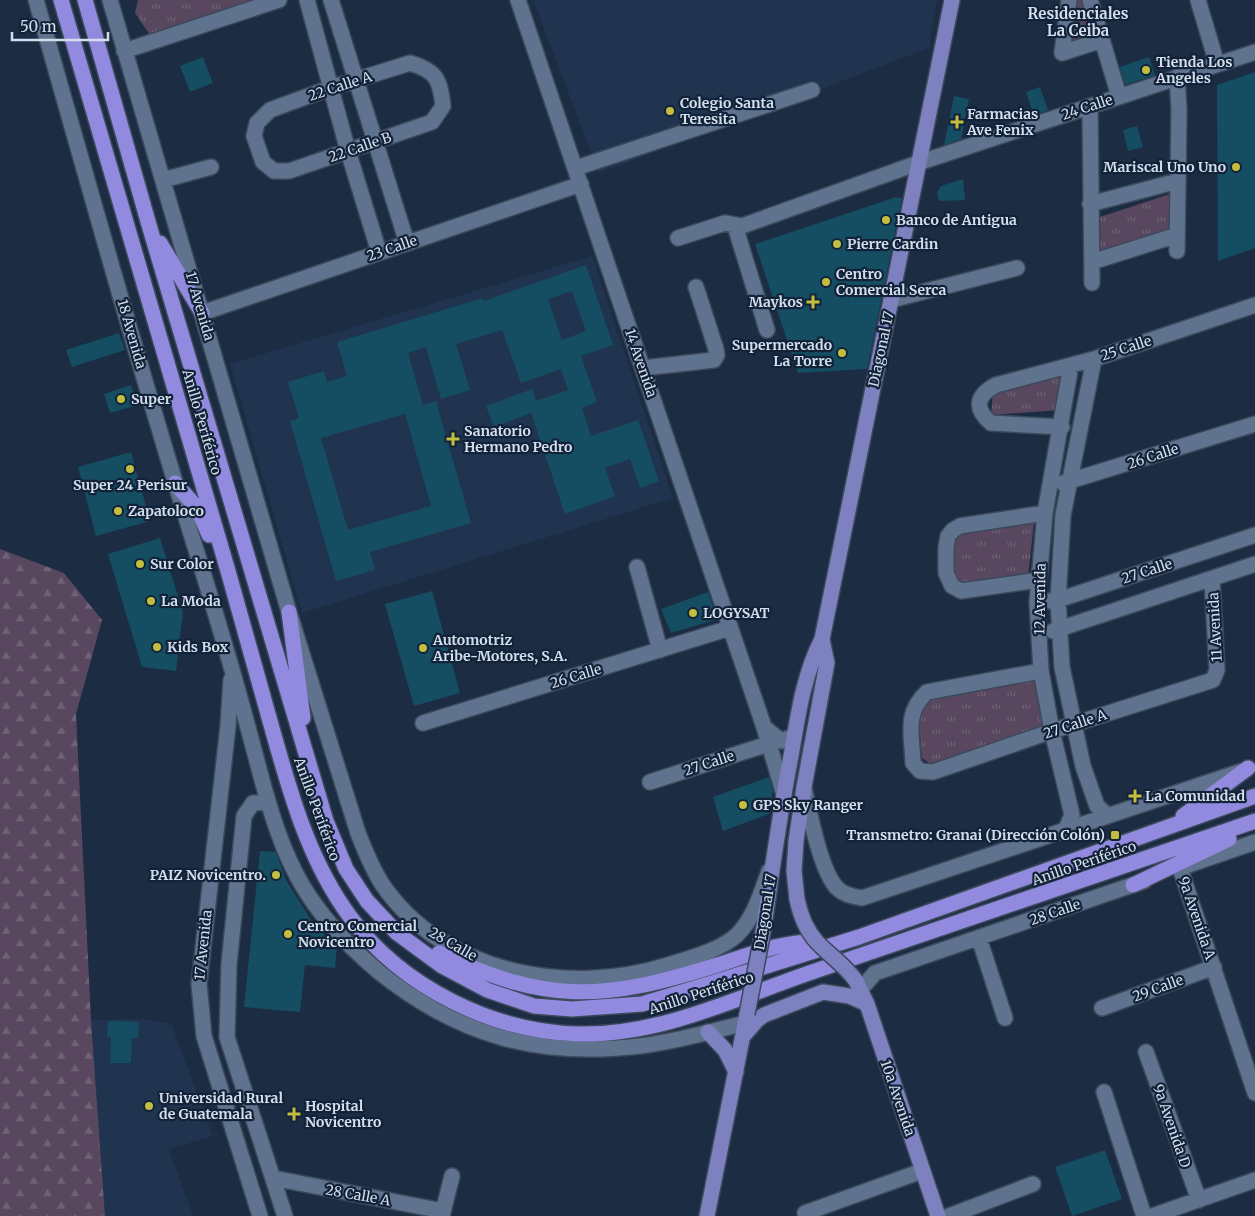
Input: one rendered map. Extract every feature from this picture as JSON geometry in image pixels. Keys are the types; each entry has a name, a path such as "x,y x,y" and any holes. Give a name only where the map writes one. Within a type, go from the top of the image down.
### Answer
{"highway":[{"name":"Anillo Periférico","path":"61,0 226,565 282,765 304,830 322,872 351,918 384,954 425,985 479,1014 540,1031 581,1034 650,1027 719,1006 809,973 1255,821"},
{"name":"Anillo Periférico","path":"85,0 149,224 326,821 346,869 368,901 397,933 442,966 487,990 534,1006 572,1009 642,1004 859,936 1255,796"},
{"path":"149,224 202,312"},
{"path":"175,483 198,509 213,545 226,565"},
{"path":"289,612 311,769"},
{"path":"1170,826 1252,767"},
{"path":"1133,885 1255,826"},
{"path":"397,933 488,976 527,987 588,993 647,986 776,947 801,941 816,942"}],"main road":[{"name":"Diagonal 17","path":"707,1216 764,926 802,690 812,659 822,639 952,0"},
{"name":"Diagonal 17","path":"822,639 827,662 804,787 795,861 797,899 804,922 816,942 846,967 858,985"},
{"name":"10a Avenida","path":"858,985 867,1004 938,1216"},
{"path":"745,1024 823,992 849,996 867,1004"},
{"path":"708,1032 725,1050 736,1072"}],"street":[{"name":"18 Avenida","path":"36,0 175,483 232,666"},
{"name":"17 Avenida","path":"110,0 289,612"},
{"path":"124,51 279,0"},
{"path":"307,0 348,151 380,252"},
{"path":"331,0 407,243"},
{"name":"14 Avenida","path":"518,0 764,726 784,795"},
{"path":"1069,0 1062,53 1102,40"},
{"path":"1090,0 1119,96"},
{"path":"1198,0 1217,64"},
{"name":"24 Calle","path":"678,238 725,223 742,226 918,163 1255,52"},
{"name":"22 Calle A","path":"289,171 274,170 263,162 254,136 257,123 270,110 330,88 410,63 426,68 440,83 443,106 432,122"},
{"path":"1177,77 1177,251"},
{"path":"576,168 812,90"},
{"path":"1090,106 1092,283"},
{"name":"22 Calle B","path":"289,171 432,122"},
{"path":"163,180 211,167"},
{"path":"1090,204 1178,181"},
{"name":"23 Calle","path":"202,312 581,184"},
{"path":"735,226 767,330"},
{"path":"1092,262 1177,235"},
{"path":"891,300 1017,268"},
{"path":"643,368 714,360 718,355 696,287"},
{"name":"25 Calle","path":"1062,426 991,423 983,417 980,404 984,391 996,385 1094,359 1255,306"},
{"name":"12 Avenida","path":"1094,359 1063,515 1058,600 1062,667 1083,766 1094,800 1108,816"},
{"name":"12 Avenida","path":"1065,831 1072,815 1052,731 1041,670 1038,602 1045,513 1062,426 1071,365"},
{"name":"26 Calle","path":"1051,484 1070,483 1255,424"},
{"path":"1039,580 960,591 948,582 946,573 948,536 960,526 1045,513"},
{"name":"27 Calle","path":"1038,602 1058,600 1255,536"},
{"name":"27 Calle","path":"1039,634 1060,629 1255,564"},
{"path":"637,567 660,650"},
{"name":"11 Avenida","path":"1212,578 1216,675"},
{"name":"28 Calle","path":"289,612 358,833 370,865 394,900 411,916 433,934 463,952 517,973 566,980 645,972 722,945 736,935 749,920 773,862"},
{"name":"26 Calle","path":"423,723 730,628"},
{"name":"17 Avenida","path":"232,666 228,726 199,984 200,1015 204,1036 260,1216"},
{"path":"232,666 268,802 296,874 317,910 362,958 410,997 488,1034 536,1047 582,1049 642,1046 745,1024"},
{"name":"27 Calle A","path":"1041,670 927,692 917,701 911,713 913,762 920,770 933,772 1052,731 1206,683 1213,680 1216,675"},
{"path":"764,726 780,741 794,736"},
{"name":"27 Calle","path":"650,782 768,744"},
{"path":"804,787 825,869 836,887 847,895 862,898 1252,767"},
{"name":"17 Avenida","path":"268,802 256,801 250,805 244,816 228,964 226,1037 285,1216"},
{"path":"215,835 241,835"},
{"name":"28 Calle","path":"858,985 876,973 1255,842"},
{"name":"9a Avenida A","path":"1180,868 1255,1093"},
{"path":"979,938 1005,1018"},
{"name":"29 Calle","path":"1102,1008 1214,967"},
{"name":"9a Avenida D","path":"1146,1052 1199,1200"},
{"path":"1104,1092 1144,1216"},
{"path":"805,1213 922,1171"},
{"path":"442,1214 452,1176"},
{"name":"28 Calle A","path":"273,1178 442,1214"},
{"path":"1152,1216 1255,1180"},
{"path":"948,1216 1033,1184"}],"shaded area":[{"name":"Colegio Santa Teresita","path":"533,0 937,0 929,48 599,173"},
{"name":"Sanatorio Hermano Pedro","path":"592,256 673,498 302,613 230,364"},
{"name":"Universidad Rural de Guatemala","path":"136,1019 171,1023 213,1136 169,1149 193,1216 105,1216 91,1020"}],"green space":[{"path":"138,0 269,0 154,41 135,13"},
{"path":"1073,0 1086,0 1099,39 1067,49"},
{"path":"1170,194 1170,230 1098,254 1097,218"},
{"path":"1071,366 1060,410 991,415 993,391"},
{"path":"1034,522 1028,576 950,585 949,533"},
{"path":"0,549 64,573 102,620 76,714 91,1020 105,1216 0,1216"},
{"path":"1034,679 1043,727 932,765 922,758 918,713 928,699"}],"building":[{"path":"203,57 213,83 190,92 180,66"},
{"path":"1149,57 1155,75 1125,85 1120,67"},
{"name":"Mariscal Uno Uno","path":"1255,72 1255,248 1218,261 1217,85"},
{"path":"1040,87 1048,110 1034,115 1026,92"},
{"name":"Farmacias Ave Fenix","path":"954,96 969,99 961,139 944,145"},
{"path":"1137,126 1143,147 1128,151 1123,130"},
{"path":"963,179 965,200 939,201 937,193 941,186"},
{"name":"Centro Comercial Serca","path":"896,197 902,198 867,369 798,373 755,244"},
{"path":"586,265 613,345 581,356 597,402 582,408 591,436 638,420 659,481 640,488 630,459 605,468 615,496 565,514 531,413 494,427 486,406 532,389 536,401 568,390 561,369 521,383 502,330 456,344 470,390 441,399 426,347 408,353 423,405 436,401 471,523 370,552 375,570 336,581 290,421 299,418 288,382 324,371 327,382 347,376 337,342 483,298 484,301","holes":["572,291 586,331 562,340 548,299","405,414 431,506 348,530 321,438"]},
{"path":"119,333 125,350 72,367 66,350"},
{"name":"Super","path":"131,385 138,405 110,413 104,394"},
{"path":"131,452 150,521 96,536 78,467"},
{"path":"160,538 183,612 176,671 142,667 108,554"},
{"name":"Automotriz Aribe-Motores, S.A.","path":"432,591 460,693 414,706 385,604"},
{"name":"LOGYSAT","path":"708,592 718,619 671,633 661,609"},
{"name":"GPS Sky Ranger","path":"769,777 773,790 769,814 723,831 713,797"},
{"name":"Centro Comercial Novicentro","path":"260,851 276,852 286,880 313,923 337,946 335,968 305,965 300,1012 244,1007"},
{"path":"108,1021 139,1022 138,1038 132,1038 131,1063 110,1063 111,1037 107,1037"},
{"path":"1105,1150 1122,1199 1072,1216 1055,1167"}],"place":[{"name":"Tienda Los Angeles","path":"1146,70"},
{"name":"Colegio Santa Teresita","path":"670,111"},
{"name":"Farmacias Ave Fenix","path":"957,122"},
{"name":"Mariscal Uno Uno","path":"1236,167"},
{"name":"Banco de Antigua","path":"886,220"},
{"name":"Pierre Cardin","path":"837,244"},
{"name":"Centro Comercial Serca","path":"826,282"},
{"name":"Maykos","path":"813,302"},
{"name":"Supermercado La Torre","path":"842,353"},
{"name":"Super","path":"121,399"},
{"name":"Sanatorio Hermano Pedro","path":"453,439"},
{"name":"Super 24 Perisur","path":"130,469"},
{"name":"Zapatoloco","path":"118,511"},
{"name":"Sur Color","path":"140,564"},
{"name":"La Moda","path":"151,601"},
{"name":"LOGYSAT","path":"693,613"},
{"name":"Kids Box","path":"157,647"},
{"name":"Automotriz Aribe-Motores, S.A.","path":"423,648"},
{"name":"La Comunidad","path":"1135,796"},
{"name":"GPS Sky Ranger","path":"743,805"},
{"name":"Transmetro: Granai (Dirección Colón)","path":"1115,835"},
{"name":"PAIZ Novicentro.","path":"276,875"},
{"name":"Centro Comercial Novicentro","path":"288,934"},
{"name":"Universidad Rural de Guatemala","path":"149,1106"},
{"name":"Hospital Novicentro","path":"294,1114"}],"district":[{"name":"Residenciales La Ceiba","path":"1078,22"}]}
